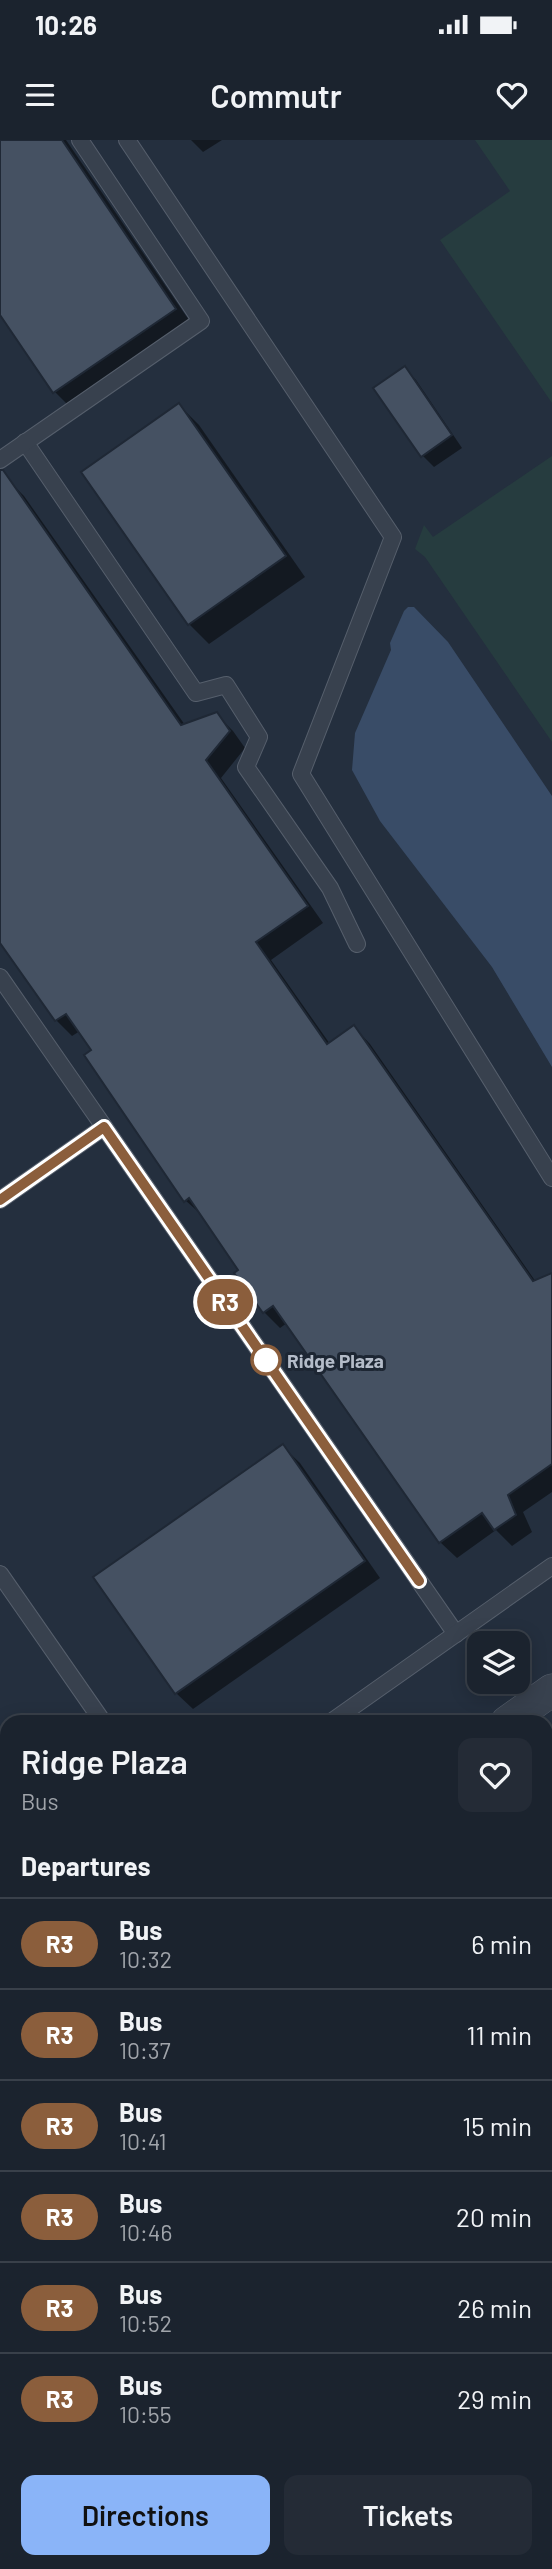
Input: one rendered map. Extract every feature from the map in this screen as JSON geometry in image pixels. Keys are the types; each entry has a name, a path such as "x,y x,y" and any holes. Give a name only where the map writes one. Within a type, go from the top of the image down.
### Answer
{"street":[{"path":"517,1715 552,1690"}],"lane":[{"path":"0,460 201,321 80,140"},
{"path":"127,140 393,537 301,774 552,1178"},
{"path":"25,442 196,693 226,685 259,737 246,767 330,888 357,944"},
{"path":"0,977 456,1634"},
{"path":"0,1200 104,1127"},
{"path":"341,1715 552,1566"},
{"path":"0,1574 98,1715"}],"green space":[{"path":"475,140 552,140 552,403 440,240 510,191"},
{"path":"552,456 552,742 425,557 415,549 424,525 433,537"}],"water":[{"path":"408,607 414,607 448,642 552,796 552,1067 492,967 380,821 352,770 355,733 391,650 390,643"}],"building":[{"path":"0,140 62,140 176,309 53,393 0,315"},
{"path":"405,366 452,435 421,457 373,388"},
{"path":"179,403 286,556 188,625 81,472"},
{"path":"0,470 3,470 181,725 217,712 230,731 206,760 308,906 256,942 327,1044 354,1025 533,1281 552,1273 552,1464 508,1495 516,1515 494,1530 482,1513 439,1543 273,1306 263,1313 234,1273 238,1270 189,1198 184,1202 84,1055 91,1050 66,1014 55,1021 0,943"},
{"path":"283,1444 365,1561 175,1694 93,1577"}],"bus line":[{"name":"R3","path":"0,1200 104,1127 419,1581"}],"place":[{"name":"Ridge Plaza","path":"266,1360"}]}
